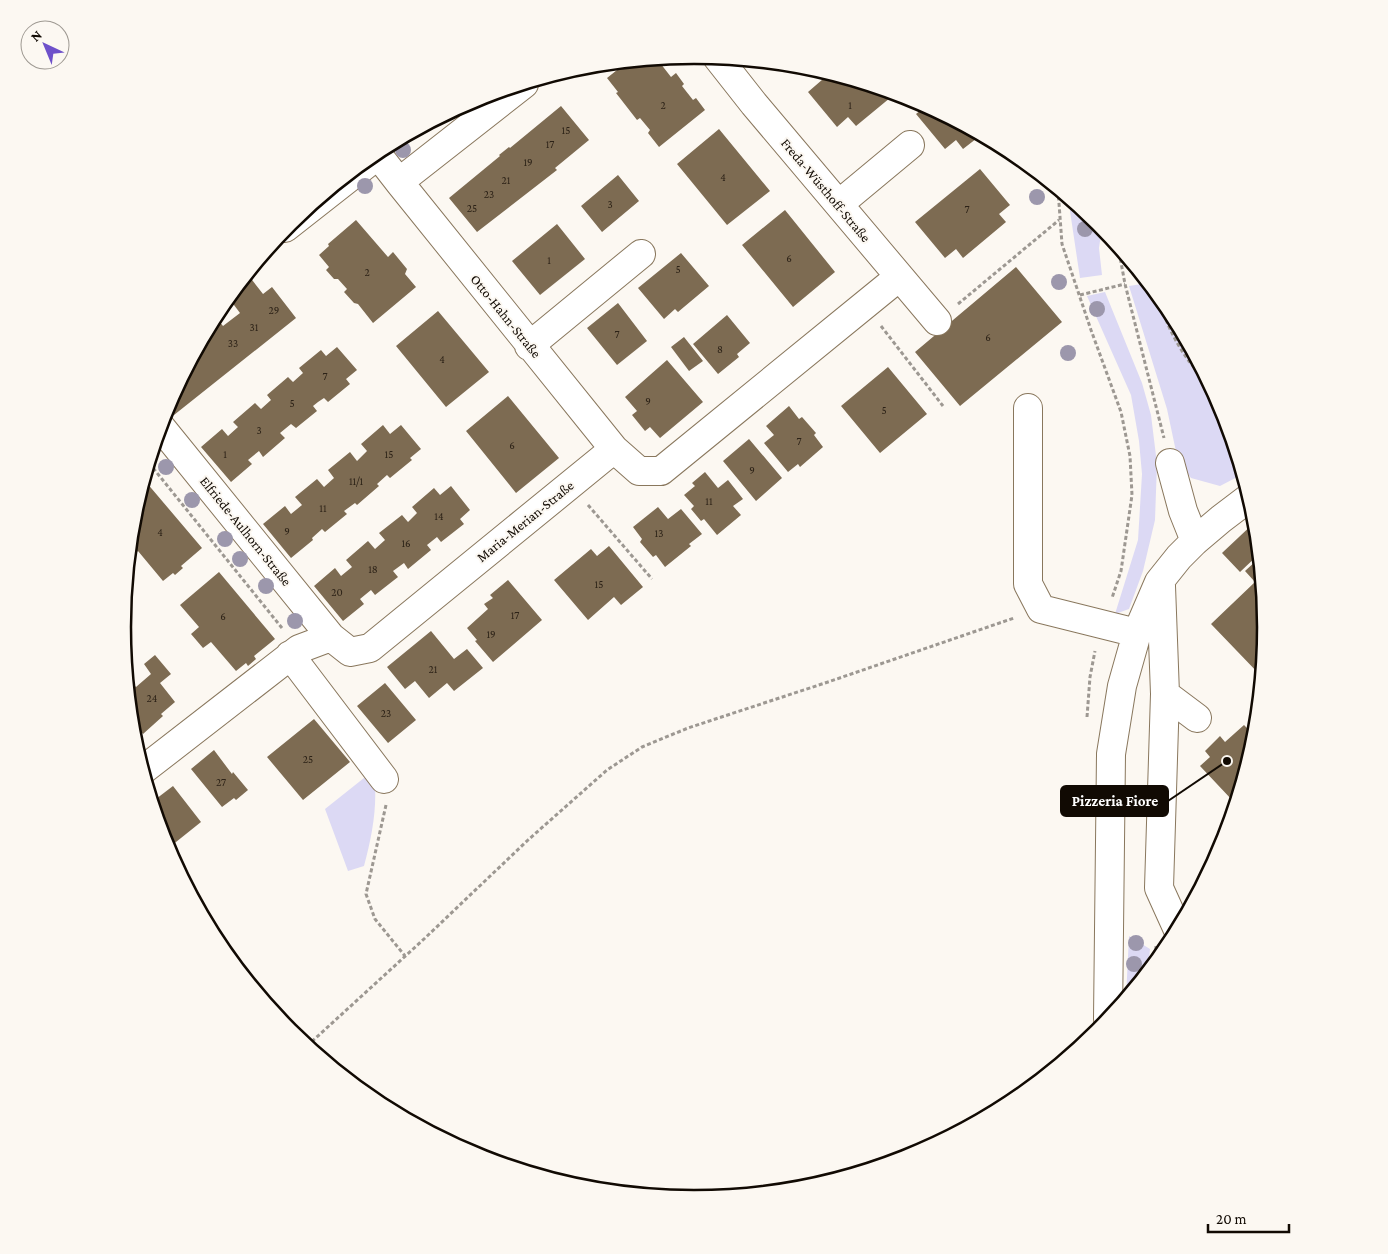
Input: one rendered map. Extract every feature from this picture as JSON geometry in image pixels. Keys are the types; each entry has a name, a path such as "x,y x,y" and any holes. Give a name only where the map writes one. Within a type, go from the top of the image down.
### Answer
{"street":[{"name":"Freda-Wüsthoff-Straße","path":"723,65 937,321"},
{"path":"399,182 510,95"},
{"path":"839,204 910,145"},
{"name":"Otto-Hahn-Straße","path":"381,159 529,346 614,449"},
{"path":"529,346 640,254"},
{"path":"614,449 639,471 661,472 899,277"},
{"path":"1028,408 1028,584 1041,609 1137,633"},
{"name":"Elfriede-Aulhorn-Straße","path":"166,433 331,637"},
{"name":"Maria-Merian-Straße","path":"331,637 350,652 370,648 614,449"},
{"path":"1170,463 1183,511 1195,541"},
{"path":"1108,1008 1111,754 1122,686 1137,633 1160,582 1179,557 1195,541 1243,503"},
{"path":"1160,582 1162,588 1165,694 1159,888 1174,921"},
{"path":"148,765 295,652 331,637"},
{"path":"295,652 384,779"},
{"path":"1165,694 1197,718"}],"path":[{"path":"1059,198 1062,244 1121,412 1130,456 1132,495 1121,571 1102,624"},
{"path":"937,321 1060,220"},
{"path":"1121,260 1170,463"},
{"path":"1080,295 1125,284"},
{"path":"865,305 943,406"},
{"path":"1168,323 1178,345 1191,362"},
{"path":"154,469 295,652"},
{"path":"570,483 652,579"},
{"path":"313,1041 528,840 607,770 642,747 688,728 1041,609"},
{"path":"384,779 386,803 366,894 375,919 405,956"}],"shaded area":[{"path":"1070,209 1100,238 1099,248 1102,275 1080,278"},
{"path":"1141,284 1182,345 1199,378 1214,411 1237,477 1220,486 1191,478 1178,461 1167,409 1129,286"},
{"path":"1105,292 1142,383 1151,415 1157,464 1155,520 1143,571 1129,609 1115,614 1138,540 1142,474 1139,441 1131,395 1087,296"},
{"path":"369,774 374,774 375,786 370,843 364,866 348,871 325,809"},
{"path":"1129,936 1150,949 1149,958 1127,987"}],"building":[{"path":"662,65 671,77 676,73 684,84 682,86 693,100 696,98 705,110 659,147 648,133 650,130 640,118 637,120 607,78 618,69"},
{"path":"823,79 889,99 856,126 848,117 837,127 808,92"},
{"path":"561,106 589,140 555,168 557,170 477,232 449,198"},
{"path":"919,111 976,139 963,149 956,140 945,149 916,114"},
{"path":"719,129 770,191 727,225 677,164"},
{"path":"980,169 1010,205 999,214 1006,222 963,258 956,249 945,258 915,222"},
{"path":"618,175 639,201 602,232 581,206"},
{"path":"785,210 835,272 793,307 742,245"},
{"path":"356,220 388,257 393,252 407,269 405,274 416,287 373,323 358,304 354,303 344,292 347,289 326,270 329,267 319,255 329,246 328,244"},
{"path":"557,224 585,259 540,295 512,261"},
{"path":"681,253 709,286 678,312 675,309 664,319 638,288"},
{"path":"1016,267 1062,322 960,406 915,352"},
{"path":"251,279 263,294 272,287 296,318 174,415 174,411 189,378 206,345 220,323 223,326 240,313 233,304"},
{"path":"618,303 647,341 617,365 587,328"},
{"path":"438,311 489,372 446,407 396,346"},
{"path":"727,315 750,343 737,354 739,357 718,374 693,344"},
{"path":"684,337 703,361 689,371 671,347"},
{"path":"337,347 357,370 346,379 350,384 328,402 324,398 313,406 317,411 296,428 291,424 280,433 285,438 263,457 259,451 248,460 252,464 231,482 201,447 222,429 228,436 238,427 233,422 255,403 261,409 271,400 267,395 288,377 293,382 303,373 299,368 321,350 326,356"},
{"path":"667,360 703,402 660,438 650,427 645,431 632,415 637,411 625,397"},
{"path":"888,367 927,414 880,453 841,406"},
{"path":"508,396 559,458 516,493 466,431"},
{"path":"789,406 799,419 802,417 816,433 814,435 823,447 800,467 798,464 788,472 764,443 774,435 766,426"},
{"path":"383,425 390,434 401,425 421,449 410,458 412,460 390,478 387,475 377,484 379,486 357,505 355,503 344,511 347,514 325,532 322,529 312,538 313,540 291,558 263,524 285,506 291,514 302,505 295,497 317,479 324,487 334,478 328,470 350,452 357,461 367,451 361,444"},
{"path":"749,439 782,478 756,501 723,461"},
{"path":"705,472 718,488 728,480 743,499 733,506 741,515 717,535 704,519 701,521 691,509 694,506 684,495 695,486 692,483"},
{"path":"149,486 202,548 181,566 183,568 175,575 173,573 163,581 138,551 136,553"},
{"path":"451,486 470,510 460,519 464,524 441,542 437,537 427,545 431,550 408,569 404,563 393,571 398,577 375,595 371,590 360,599 364,604 343,621 314,586 335,568 341,576 352,567 346,560 368,541 375,549 385,540 379,533 402,515 408,522 417,513 412,507 434,488 440,495"},
{"path":"658,507 668,519 681,509 702,534 689,544 691,546 665,567 656,555 653,557 640,542 642,539 633,527"},
{"path":"1248,529 1253,560 1240,572 1222,553"},
{"path":"609,546 643,587 621,605 614,597 588,620 554,580 591,549 597,556"},
{"path":"1253,564 1256,590 1257,627 1255,670 1211,624 1255,582 1245,571"},
{"path":"219,572 275,639 254,656 256,659 248,666 246,663 236,671 211,642 203,648 191,634 199,627 180,605"},
{"path":"508,580 542,620 493,662 475,641 477,640 467,628 488,609 484,604 493,598 490,595"},
{"path":"431,631 454,659 467,649 483,668 454,691 447,683 429,698 415,681 405,689 387,667"},
{"path":"155,655 171,674 160,683 175,702 143,734 134,685 136,687 151,674 144,664"},
{"path":"385,683 416,720 388,743 357,706"},
{"path":"314,719 350,762 303,800 267,757"},
{"path":"1244,725 1247,728 1238,773 1230,798 1200,766 1210,757 1205,751 1220,736 1225,742"},
{"path":"214,750 232,774 233,772 248,790 236,800 234,798 222,807 191,769"},
{"path":"173,786 201,822 174,843 158,798"}],"place":[{"name":"Pizzeria Fiore","path":"1227,761"}]}
